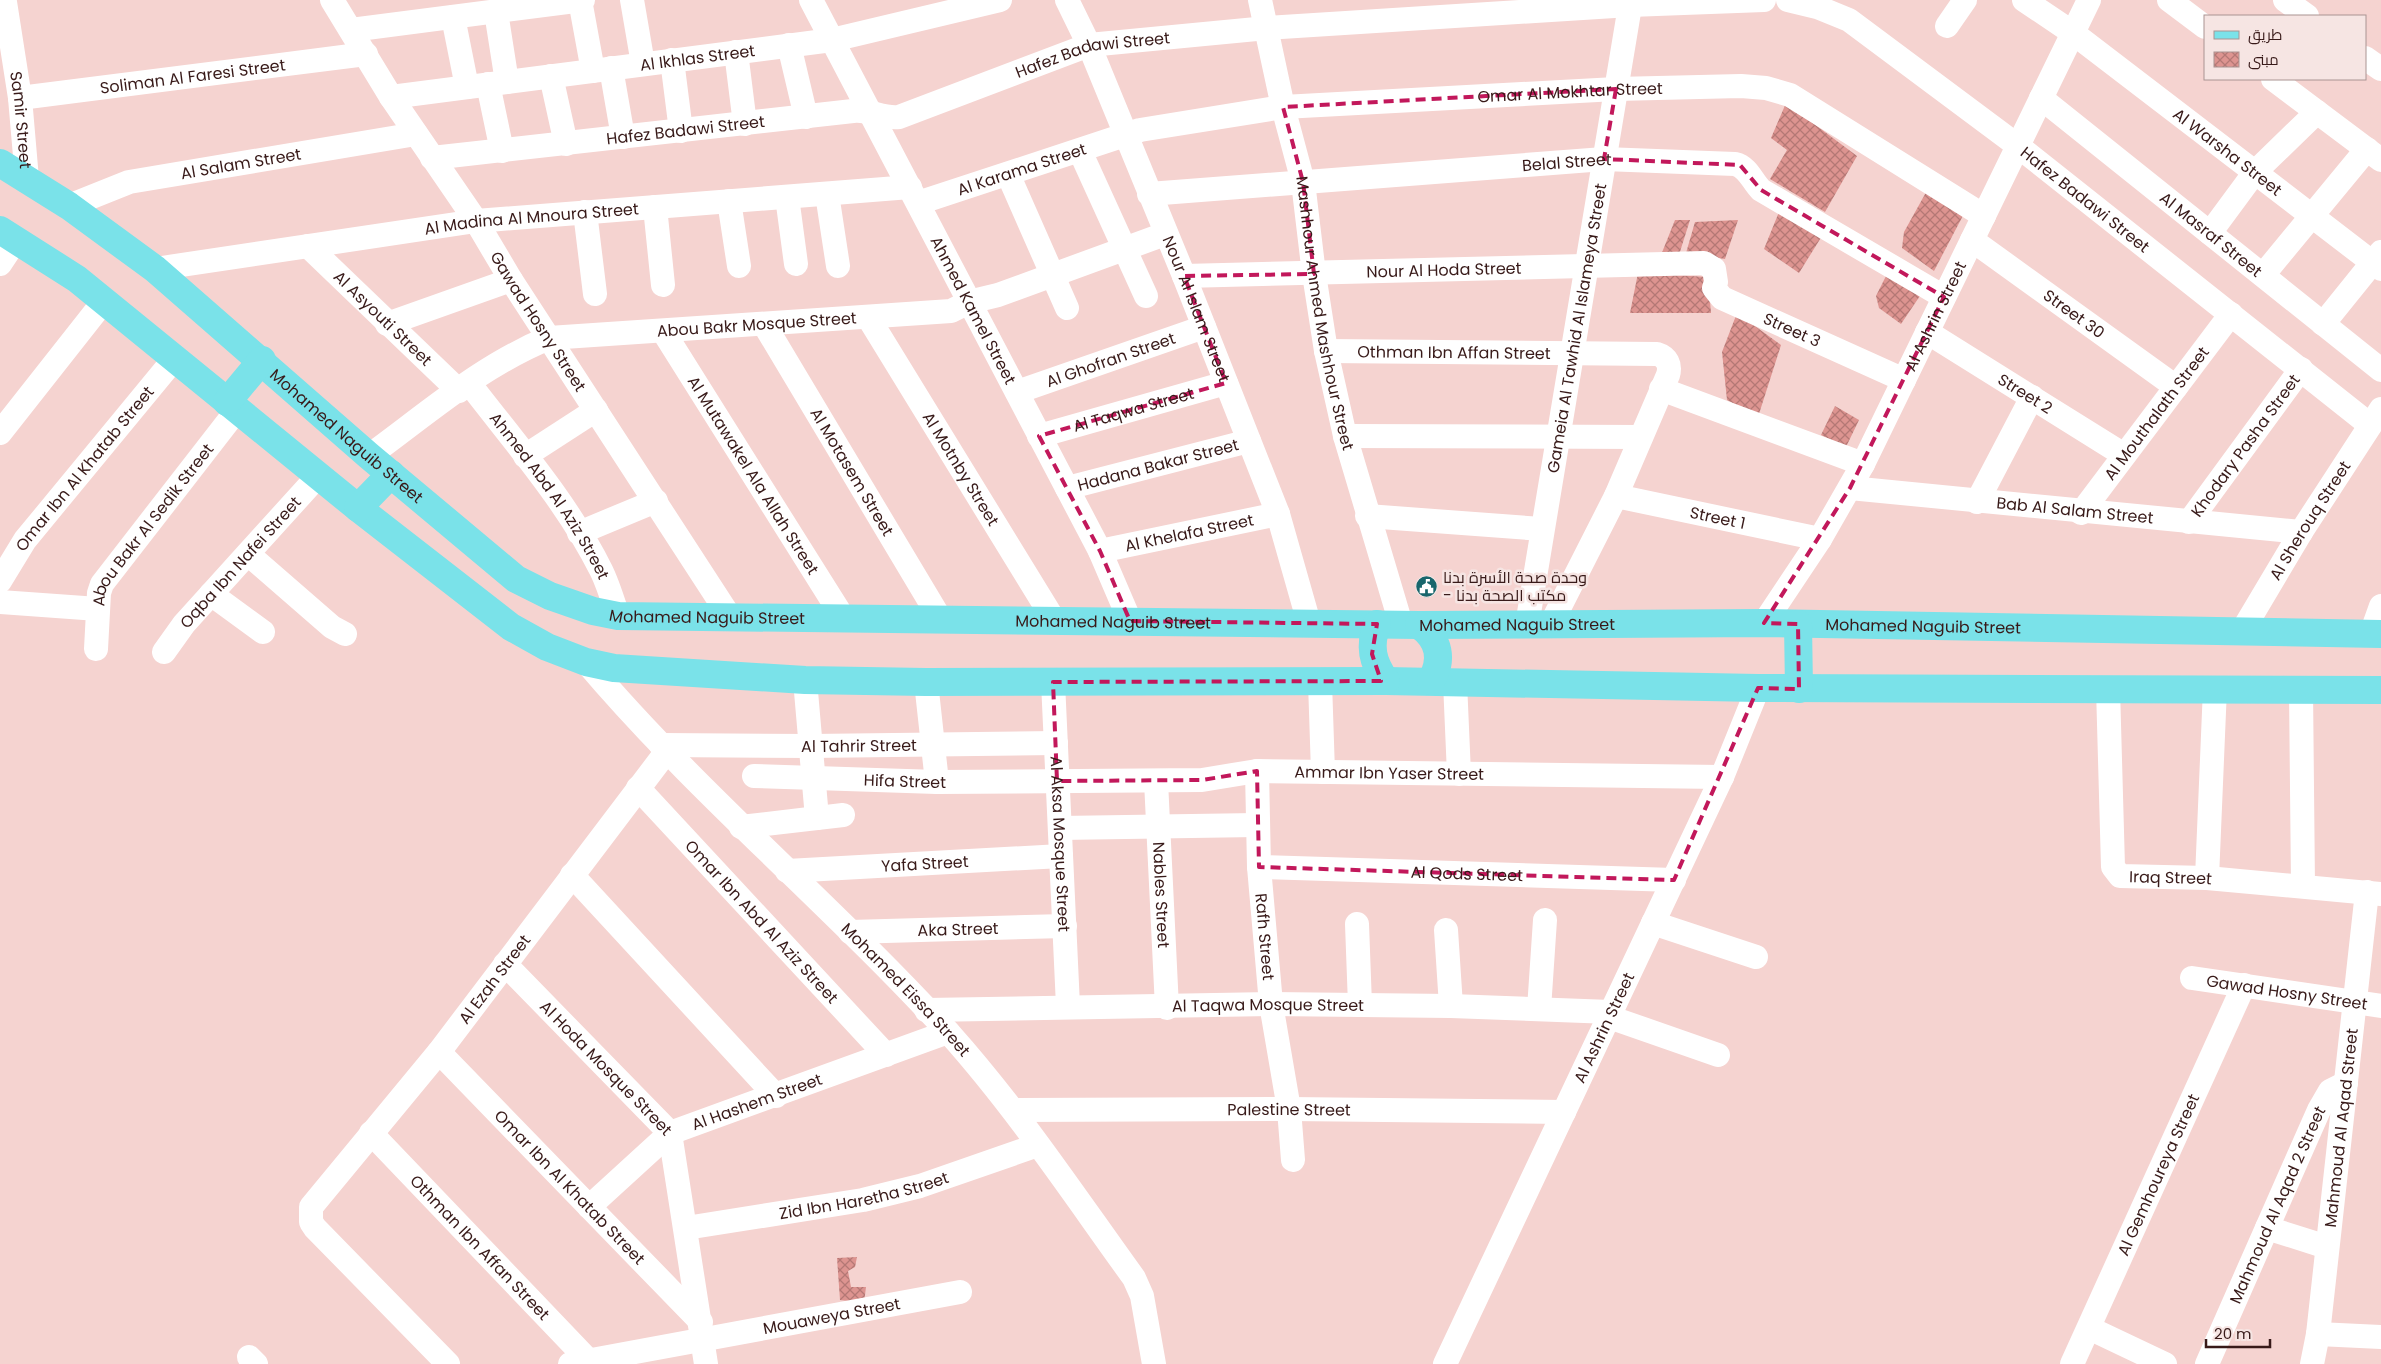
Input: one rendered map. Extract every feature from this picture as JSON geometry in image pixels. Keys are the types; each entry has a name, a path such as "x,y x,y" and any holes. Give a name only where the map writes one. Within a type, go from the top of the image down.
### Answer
{"main road":[{"name":"Mohamed Naguib Street","path":"0,163 69,206 155,269 262,360 369,456 516,579 550,596 593,611 618,616 1539,626 1764,623 2376,634"},
{"path":"8,235 77,279 358,508 512,626 547,648 586,662 614,668 805,680 926,682 1386,681 1799,689 2215,688 2381,690"},
{"path":"232,406 262,360"},
{"path":"358,508 391,474"},
{"path":"1386,681 1377,668 1372,654 1372,638 1399,624 1428,632 1438,650 1436,672 1443,682"},
{"path":"1798,624 1799,689"}],"street":[{"name":"Gawad Hosny Street","path":"332,0 391,97 476,221 511,280 730,617"},
{"path":"351,30 582,0 623,137"},
{"path":"632,0 643,64"},
{"name":"Ahmed Kamel Street","path":"811,0 1100,550 1130,622"},
{"name":"Al Ikhlas Street","path":"391,97 832,40 1000,0"},
{"name":"Nour Al Islam Street","path":"1067,0 1089,45 1124,136 1184,276 1278,514 1309,623"},
{"name":"Mashhour Ahmed Mashhour Street","path":"1260,0 1283,107 1303,182 1314,274 1326,351 1345,436 1399,624"},
{"name":"Hafez Badawi Street","path":"432,158 745,124 853,110 870,112 879,116 899,117 1089,45 1267,28 1631,2 1764,0"},
{"name":"Hafez Badawi Street","path":"1788,0 1817,7 1849,20 2018,146 2301,369 2375,417"},
{"path":"1947,26 1965,0"},
{"name":"Al Warsha Street","path":"2024,0 2073,33 2312,216 2378,261"},
{"name":"Al Ashrin Street","path":"1764,623 1820,539 1863,464 2089,0"},
{"path":"2169,0 2204,26"},
{"name":"Samir Street","path":"9,2 27,179"},
{"name":"Gameia Al Tawhid Al Islameya Street","path":"1539,626 1542,529 1631,2"},
{"path":"2283,4 2305,15"},
{"path":"487,84 496,12"},
{"path":"453,17 487,84 502,151"},
{"path":"789,45 806,117"},
{"path":"736,52 745,124"},
{"name":"Soliman Al Faresi Street","path":"20,98 366,54"},
{"path":"2366,59 2381,69"},
{"path":"672,60 681,131"},
{"path":"551,76 566,144"},
{"path":"2263,275 2312,216 2374,155 2274,80"},
{"name":"Omar Al Mokhtar Street","path":"1124,136 1140,130 1283,107 1616,89 1741,86 1766,88 1790,95 1984,216"},
{"name":"Al Masraf Street","path":"2041,98 2381,370"},
{"path":"2210,233 2255,172 2317,112"},
{"name":"Al Salam Street","path":"69,206 129,182 416,134"},
{"name":"Al Karama Street","path":"914,195 1008,174 1124,136"},
{"path":"1080,151 1146,296"},
{"name":"Belal Street","path":"1149,194 1604,159 1740,165 1761,190 1944,298"},
{"path":"1008,174 1067,308"},
{"path":"827,194 838,266"},
{"name":"Al Madina Al Mnoura Street","path":"155,269 476,221 827,194 914,195"},
{"path":"788,197 796,264"},
{"path":"729,201 739,266"},
{"path":"655,207 664,285"},
{"path":"585,212 595,294"},
{"name":"Abou Bakr Mosque Street","path":"369,456 491,366 519,350 549,338 951,311 969,302 998,295 1053,276 1165,234"},
{"path":"0,264 8,235"},
{"name":"Street 30","path":"1972,240 2176,387"},
{"name":"Al Asyouti Street","path":"308,246 387,324 464,387"},
{"path":"2323,324 2378,261"},
{"name":"Nour Al Hoda Street","path":"1184,276 1586,268 1704,263"},
{"name":"Street 3","path":"1704,263 1714,270 1716,282 1714,288 1722,298 1904,380"},
{"path":"387,324 511,280"},
{"path":"0,434 104,301"},
{"name":"Al Mouthalath Street","path":"2081,513 2232,314"},
{"name":"Al Motnby Street","path":"868,316 1054,620"},
{"name":"Al Motasem Street","path":"764,324 941,620"},
{"name":"Al Ghofran Street","path":"1017,392 1204,327"},
{"name":"Al Mutawakel Ala Allah Street","path":"663,331 844,618"},
{"name":"Street 2","path":"1927,332 2124,455"},
{"name":"Othman Ibn Affan Street","path":"1326,351 1661,355 1669,366 1661,390"},
{"name":"Omar Ibn Al Khatab Street","path":"0,581 25,540 175,358"},
{"name":"Khodary Pasha Street","path":"2189,522 2301,369"},
{"name":"Al Taqwa Street","path":"1040,436 1226,383"},
{"name":"Ahmed Abd Al Aziz Street","path":"464,387 525,456 579,533 601,570 618,616"},
{"path":"1539,626 1616,496 1661,390 1863,464"},
{"path":"1977,502 2032,397"},
{"name":"Abou Bakr Al Sedik Street","path":"96,649 98,609 102,584 232,406"},
{"path":"525,456 596,410"},
{"name":"Al Sherouq Street","path":"2241,633 2301,532 2375,417"},
{"path":"1345,436 1641,437"},
{"name":"Hadana Bakar Street","path":"1067,488 1249,441"},
{"name":"Oqba Ibn Nafei Street","path":"164,652 174,635 318,476"},
{"name":"Bab Al Salam Street","path":"1850,488 2081,513 2301,532"},
{"name":"Street 1","path":"1616,496 1820,539"},
{"path":"579,533 656,501"},
{"name":"Al Khelafa Street","path":"1100,550 1278,514"},
{"path":"1367,516 1542,529"},
{"path":"248,554 332,627 345,634"},
{"path":"211,594 263,632"},
{"path":"0,602 98,609"},
{"path":"2376,634 2381,606"},
{"name":"Mohamed Eissa Street","path":"586,662 620,702 664,748 948,1032 1015,1110 1134,1278 1142,1296 1154,1364"},
{"path":"805,680 818,818"},
{"path":"926,682 937,782"},
{"name":"Al Aksa Mosque Street","path":"1053,682 1068,1006"},
{"path":"1320,682 1323,772"},
{"path":"1443,682 1459,774"},
{"name":"Al Ashrin Street","path":"1444,1364 1722,777 1758,688"},
{"name":"Iraq Street","path":"2108,688 2114,870 2120,876 2207,878 2374,893"},
{"path":"2207,878 2215,688"},
{"path":"2301,689 2303,886"},
{"name":"Al Tahrir Street","path":"664,748 1056,743"},
{"name":"Al Ezah Street","path":"448,1364 314,1228 310,1214 315,1201 439,1052 638,788 664,748"},
{"name":"Ammar Ibn Yaser Street","path":"1057,781 1202,780 1257,771 1722,777"},
{"name":"Rafh Street","path":"1257,771 1259,867 1272,1004 1289,1109 1293,1160"},
{"name":"Hifa Street","path":"754,776 937,782 1057,781"},
{"name":"Nables Street","path":"1156,781 1167,1008"},
{"name":"Omar Ibn Abd Al Aziz Street","path":"638,788 886,1055"},
{"path":"742,827 843,815"},
{"path":"1060,828 1257,825"},
{"name":"Yafa Street","path":"786,871 1061,856"},
{"name":"Al Qods Street","path":"1259,867 1674,880"},
{"path":"572,876 776,1096"},
{"name":"Mahmoud Al Aqad Street","path":"2312,1364 2318,1334 2355,1002 2374,893"},
{"path":"1539,1009 1546,920"},
{"path":"1653,923 1756,957"},
{"path":"1357,924 1360,1005"},
{"name":"Aka Street","path":"850,932 1065,926"},
{"path":"1446,930 1451,1006"},
{"name":"Al Hoda Mosque Street","path":"505,964 670,1133 706,1364"},
{"name":"Gawad Hosny Street","path":"2192,978 2381,1006"},
{"name":"Al Gemhoureya Street","path":"2072,1364 2244,985"},
{"name":"Al Taqwa Mosque Street","path":"926,1010 1068,1006 1167,1008 1272,1004 1539,1009 1610,1014 1718,1055"},
{"name":"Al Hashem Street","path":"589,1207 670,1133 948,1032"},
{"name":"Omar Ibn Al Khatab Street","path":"439,1052 589,1207 702,1330"},
{"name":"Mahmoud Al Aqad 2 Street","path":"2207,1364 2319,1110 2330,1091 2346,1083"},
{"name":"Palestine Street","path":"1015,1110 1289,1109 1564,1112"},
{"name":"Othman Ibn Affan Street","path":"371,1133 579,1362"},
{"name":"Zid Ibn Haretha Street","path":"686,1228 863,1200 920,1186 1038,1145"},
{"path":"2267,1228 2327,1247"},
{"name":"Mouaweya Street","path":"702,1330 960,1292"},
{"path":"2089,1328 2164,1364"},
{"path":"579,1362 702,1330"},
{"path":"2318,1334 2381,1337"}],"highlighted area":[{"path":"1616,89 1604,159 1740,165 1761,190 1944,297 1850,488 1764,623 1798,624 1799,689 1758,688 1674,880 1259,867 1257,771 1202,780 1057,781 1053,682 1381,681 1372,654 1377,624 1130,621 1100,551 1039,436 1226,383 1184,276 1314,274 1303,182 1283,107"}],"building":[{"path":"1786,103 1857,156 1825,212 1770,179 1787,150 1771,138"},
{"path":"1929,187 1968,206 1934,271 1902,248 1904,232"},
{"path":"1781,207 1822,236 1799,273 1764,249"},
{"path":"1675,220 1690,220 1678,258 1661,255"},
{"path":"1738,220 1725,259 1686,253 1695,222"},
{"path":"1891,266 1926,287 1901,324 1879,308 1876,296"},
{"path":"1638,273 1708,277 1711,313 1630,313"},
{"path":"1737,313 1781,345 1758,417 1727,400 1722,352"},
{"path":"1835,406 1859,420 1846,447 1821,435"},
{"path":"857,1257 855,1267 848,1271 851,1287 866,1287 864,1303 840,1300 837,1258"}],"place":[{"name":"وحدة صحة الأسرة بدنا - مكتب الصحة بدنا","path":"1427,586"}]}
